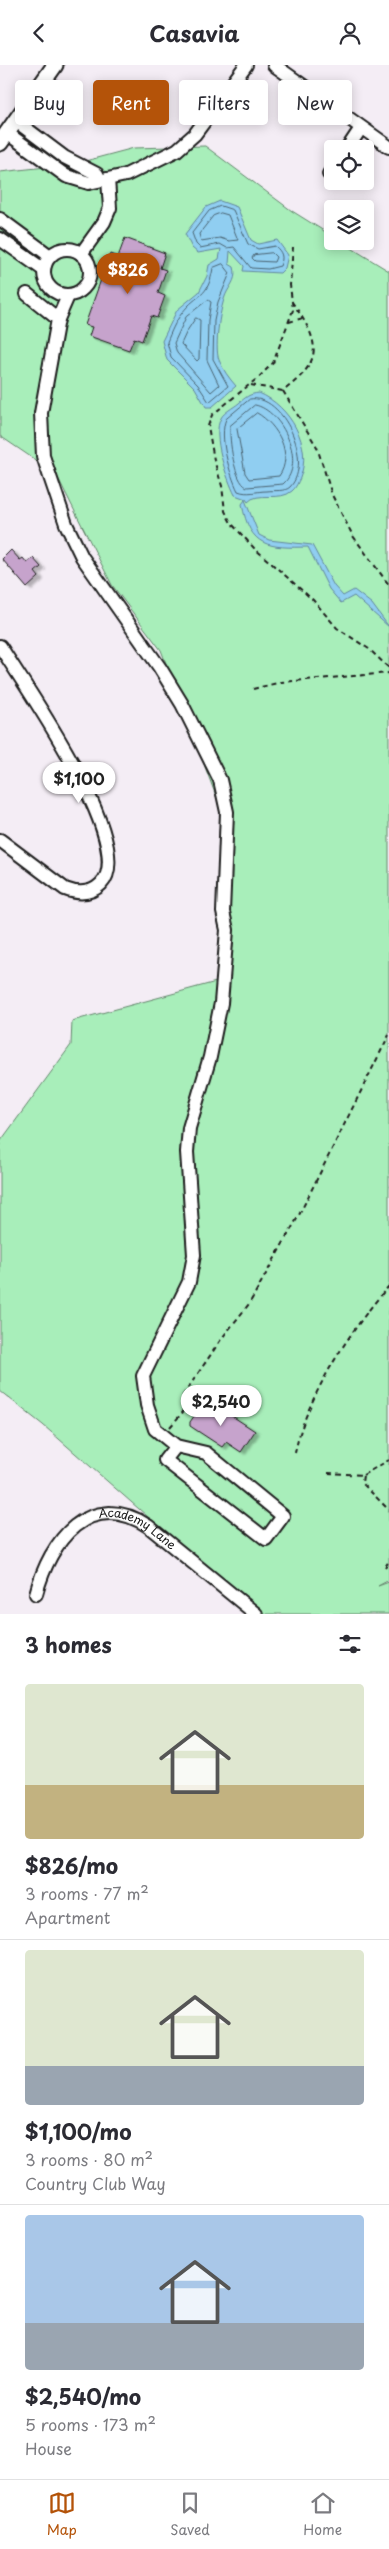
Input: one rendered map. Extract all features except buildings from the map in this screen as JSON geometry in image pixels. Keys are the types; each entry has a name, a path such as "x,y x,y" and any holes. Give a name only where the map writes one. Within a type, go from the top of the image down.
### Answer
{"main road":[{"path":"5,137 55,65"}],"street":[{"path":"5,137 66,176 89,183 126,175 177,150 195,134 246,65"},
{"path":"274,65 389,147"},
{"path":"353,140 361,127"},
{"path":"81,254 104,222 110,208 104,179"},
{"path":"0,219 50,256"},
{"path":"0,239 44,270"},
{"path":"64,249 71,249 81,254 89,262 91,277 83,290 68,296 53,291 48,286 44,270 50,256 64,249"},
{"path":"27,294 58,319"},
{"path":"68,296 58,319 41,413 43,456 66,524 82,557 160,668 182,704 220,780 227,812 223,912 227,930 221,1003 210,1057 189,1128 187,1152 194,1255 189,1282 143,1375 147,1405 155,1429 176,1446 206,1453 283,1516 266,1539 165,1460 176,1446"},
{"path":"0,647 92,799 106,839 110,867 106,877 94,889 75,893 65,889 0,840"},
{"name":"Academy Lane","path":"36,1594 42,1570 49,1556 76,1525 88,1517 115,1513 128,1516 148,1526 256,1614"}],"path":[{"path":"293,247 291,300 293,311 273,363 212,415 208,426 214,460 222,486 225,511 231,523 254,549 313,600 337,627 369,649 389,668"},
{"path":"283,391 305,371 314,356 314,342 303,318 291,300"},
{"path":"289,322 303,318"},
{"path":"249,385 283,391 317,447 332,495 353,536 389,585"},
{"path":"253,689 281,682 389,673"},
{"path":"168,1428 183,1412 182,1397 222,1338 249,1303 298,1217 389,1035"},
{"path":"295,1453 299,1433 319,1390 364,1314 389,1286"},
{"path":"328,1473 363,1475 389,1460"},
{"path":"363,1475 362,1483 389,1510"},
{"path":"384,1567 389,1561"}],"green space":[{"path":"205,146 292,211 324,231 324,250 355,250 389,271 389,1580 378,1586 389,1582 389,1614 259,1614 43,1425 0,1391 0,1142 71,1045 72,1021 216,982 228,828 161,650 112,585 56,474 0,436 0,172 74,164 134,148"}],"water":[{"path":"220,201 237,207 251,240 258,244 277,240 288,255 285,268 280,273 243,271 244,266 230,251 229,264 234,267 235,274 222,306 217,346 219,360 226,374 236,386 212,407 206,407 195,388 167,360 162,341 177,310 199,292 207,276 209,265 219,259 221,249 198,253 192,248 185,234 206,207"},
{"path":"259,393 280,407 296,428 301,440 303,466 300,478 292,491 281,496 257,497 248,502 246,499 235,495 228,479 221,457 218,426 226,412 248,396"},
{"path":"245,500 259,535 269,540 312,545 334,586 343,596 354,590 372,604 389,627 354,596 341,603 329,589 308,547 282,547 263,542 256,537 246,519 242,504"}]}
